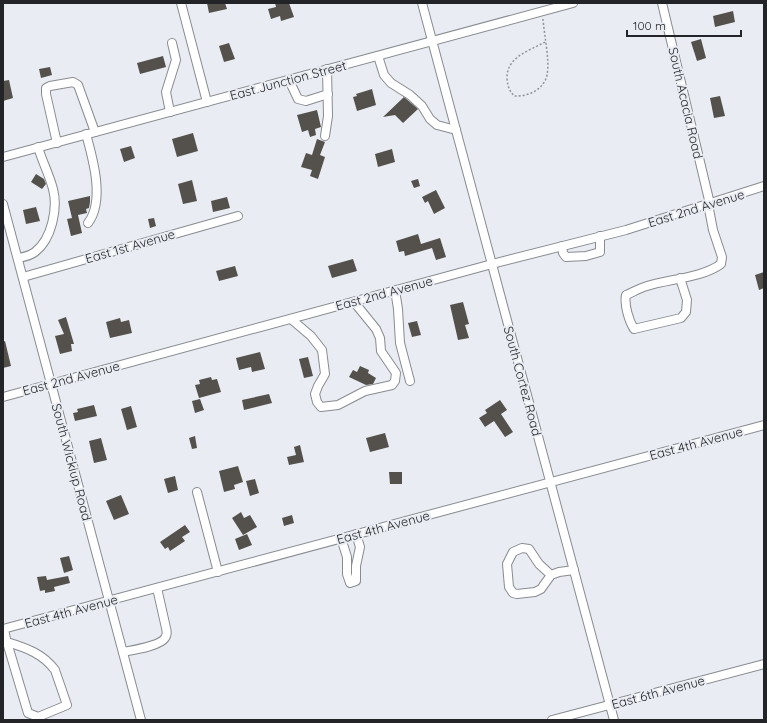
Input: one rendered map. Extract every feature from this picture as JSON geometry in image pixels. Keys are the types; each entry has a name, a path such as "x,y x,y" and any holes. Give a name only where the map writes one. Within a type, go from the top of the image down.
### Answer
{"street":[{"path":"181,3 207,102"},
{"name":"South Cortez Road","path":"422,3 614,720"},
{"name":"East Junction Street","path":"3,157 573,3"},
{"name":"South Acacia Road","path":"662,3 709,204 713,230 722,257 721,264 716,268 680,278"},
{"path":"170,112 166,92 176,60 172,43"},
{"path":"378,56 384,75 391,83 410,95 422,106 430,119 437,125 456,130"},
{"path":"325,136 328,116 327,70"},
{"path":"289,80 298,99 306,101 328,94"},
{"path":"57,142 46,88 72,82 78,85 91,133 95,171 96,208 88,223"},
{"path":"18,258 36,252 50,230 54,216 55,201 53,189 38,148"},
{"name":"East 2nd Avenue","path":"3,397 395,290 626,230 764,186"},
{"name":"South Wickiup Road","path":"3,204 141,720"},
{"name":"East 1st Avenue","path":"23,277 238,216"},
{"path":"562,246 566,257 586,256 600,252 600,236"},
{"path":"680,278 687,300 686,312 681,318 634,330 625,301 626,295 646,286 680,278"},
{"path":"395,290 398,309 400,343 410,380"},
{"path":"291,319 311,336 322,350 325,374 315,394 317,402 321,407 338,405 364,391 392,385 395,381 396,373 381,351 380,338 376,329 354,302"},
{"name":"East 4th Avenue","path":"3,629 764,425"},
{"path":"197,492 218,572"},
{"path":"340,538 347,557 347,574 350,583 356,580 356,566 360,547 356,534"},
{"path":"551,575 539,564 529,549 522,548 513,552 507,564 509,587 513,593 517,594 535,592 541,589 551,575 559,572 574,570"},
{"path":"123,652 160,643 165,638 167,634 166,628 156,588"},
{"path":"3,629 28,713 38,716 67,705 52,665 43,657 31,650 7,642"},
{"name":"East 6th Avenue","path":"552,720 764,664"}],"path":[{"path":"542,11 545,42 547,76 540,88 533,93 523,97 514,96 508,90 508,67 514,59 545,42"}],"building":[{"path":"207,3 225,3 227,9 209,13"},
{"path":"275,3 289,3 294,17 281,21 280,16 271,19 268,9 276,7"},
{"path":"733,11 735,22 715,27 713,16"},
{"path":"701,39 706,58 697,61 691,42"},
{"path":"229,43 235,59 224,62 219,46"},
{"path":"163,56 166,67 140,74 137,63"},
{"path":"50,67 52,75 41,78 39,69"},
{"path":"9,80 13,98 3,101 3,81"},
{"path":"372,89 376,105 357,111 353,97 357,96 356,94"},
{"path":"720,96 725,116 714,118 710,98"},
{"path":"404,97 418,109 403,123 395,115 383,117"},
{"path":"317,110 321,127 315,129 316,135 310,137 308,130 302,132 297,115"},
{"path":"193,133 198,151 177,157 172,139"},
{"path":"317,139 325,142 320,155 325,157 318,179 310,176 312,170 301,167 306,153 312,155"},
{"path":"131,146 135,158 124,162 120,149"},
{"path":"392,149 395,162 378,167 375,154"},
{"path":"36,174 44,179 46,184 42,189 31,182"},
{"path":"418,179 420,186 414,188 411,181"},
{"path":"192,180 197,201 183,204 178,184"},
{"path":"436,190 445,208 434,214 428,201 425,203 422,197"},
{"path":"90,196 89,208 86,209 87,213 78,215 82,233 71,236 67,219 72,218 68,201"},
{"path":"227,197 230,208 213,212 211,201"},
{"path":"36,207 40,221 26,224 23,210"},
{"path":"154,218 156,226 150,228 148,219"},
{"path":"418,234 421,244 440,238 446,257 436,260 432,248 405,256 404,251 399,252 396,241"},
{"path":"353,259 357,271 332,278 328,266"},
{"path":"235,266 238,276 219,281 216,271"},
{"path":"764,272 764,288 759,290 755,275"},
{"path":"463,302 469,324 465,325 469,338 458,340 450,305"},
{"path":"66,317 74,344 71,344 72,351 60,354 55,336 64,334 58,320"},
{"path":"120,318 121,322 129,320 132,333 110,338 106,322"},
{"path":"417,321 421,335 412,337 408,323"},
{"path":"5,341 11,366 3,368 3,342"},
{"path":"260,352 265,369 252,372 251,367 239,370 236,358"},
{"path":"308,357 313,376 304,378 299,359"},
{"path":"360,366 369,370 368,373 376,378 373,384 366,385 349,377 353,370 357,372"},
{"path":"211,377 212,380 217,379 221,392 199,398 195,385 200,384 199,380"},
{"path":"269,394 272,403 244,410 242,400"},
{"path":"200,399 204,410 195,413 192,401"},
{"path":"500,400 507,410 501,414 513,432 505,437 494,421 485,427 479,418 487,413 485,410"},
{"path":"94,405 97,416 75,421 73,413 78,412 77,409"},
{"path":"131,406 137,427 127,430 121,409"},
{"path":"385,433 389,447 370,452 366,438"},
{"path":"195,436 197,448 192,449 189,438"},
{"path":"101,438 107,460 94,463 89,441"},
{"path":"300,445 304,462 289,465 287,457 296,455 294,447"},
{"path":"238,466 243,482 234,485 235,489 224,492 219,471"},
{"path":"389,472 402,472 402,484 390,484"},
{"path":"175,476 178,490 168,493 164,479"},
{"path":"255,479 259,493 250,496 246,481"},
{"path":"121,495 129,514 114,520 106,501"},
{"path":"241,512 244,518 250,515 257,527 243,535 232,518"},
{"path":"292,515 294,523 284,526 282,518"},
{"path":"185,525 190,532 182,537 185,541 170,551 168,547 165,549 160,542"},
{"path":"247,534 252,545 239,550 235,539"},
{"path":"69,556 73,570 64,573 60,558"},
{"path":"46,576 47,580 68,576 70,583 54,587 55,591 45,593 45,590 40,591 37,577"}]}
